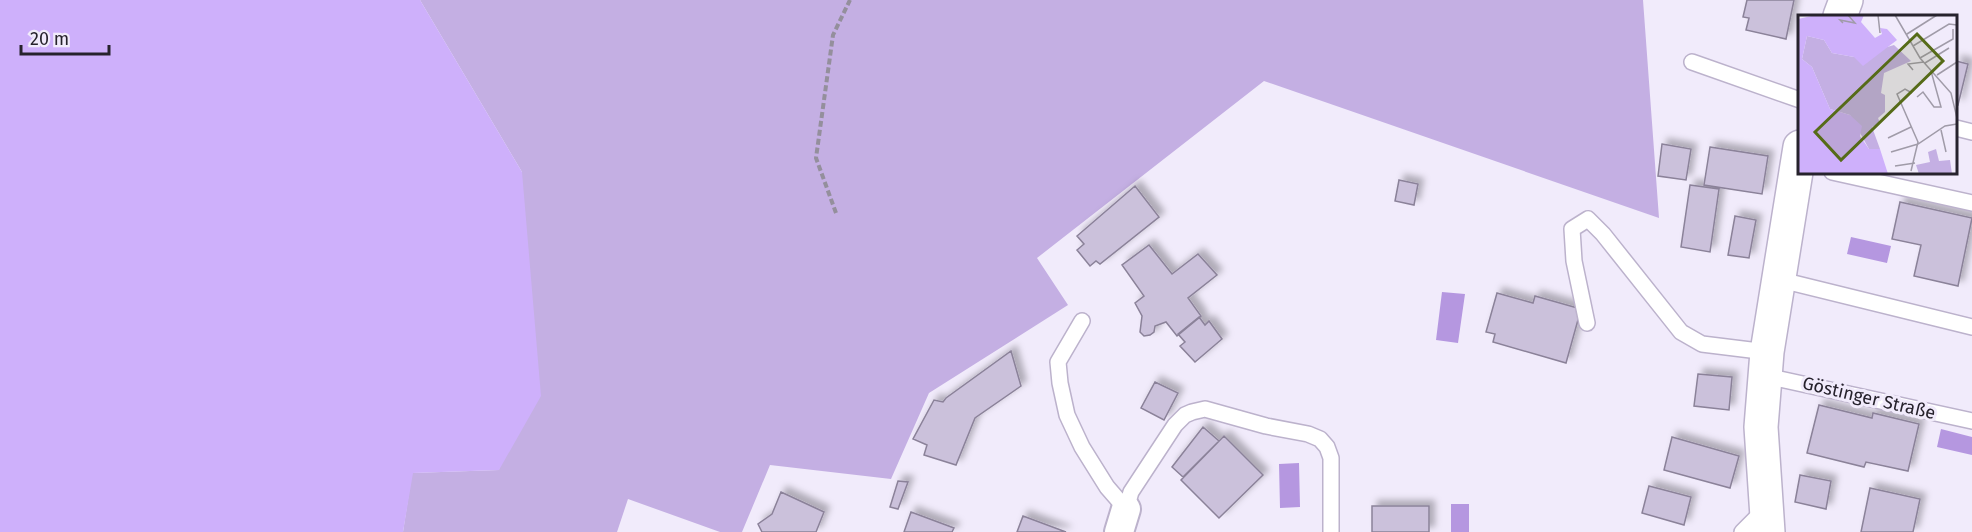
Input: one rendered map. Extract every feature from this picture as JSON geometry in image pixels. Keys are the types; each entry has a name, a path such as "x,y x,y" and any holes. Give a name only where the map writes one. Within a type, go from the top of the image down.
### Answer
{"street":[{"path":"1840,15 1846,0"},
{"path":"1767,521 1761,427 1766,364 1798,159"}],"lane":[{"path":"1692,62 1798,99"},
{"path":"1957,128 1972,132"},
{"path":"1841,174 1972,203"},
{"name":"Göstinger Straße","path":"1587,323 1574,261 1572,229 1588,219 1603,234 1681,332 1702,344 1972,421"},
{"path":"1778,279 1972,327"},
{"path":"1082,321 1058,362 1060,384 1067,415 1082,447 1107,487 1123,520"},
{"path":"1123,520 1131,492 1175,426 1185,415 1205,409 1266,426 1308,434 1320,439 1327,447 1331,458 1331,532"},
{"path":"1742,532 1767,521"}],"path":[{"path":"836,213 816,158 833,35 850,0"}],"shaded area":[{"path":"0,0 420,0 522,172 541,396 499,470 413,473 403,532 0,532"},
{"path":"420,0 1643,0 1659,218 1264,81 1037,258 1068,305 929,393 891,479 770,465 742,532 720,532 628,499 617,532 403,532 412,473 499,470 522,172"},
{"path":"1851,237 1891,246 1887,263 1847,254"},
{"path":"1442,292 1465,294 1458,343 1436,340"},
{"path":"1941,429 1972,437 1972,455 1937,447"},
{"path":"1299,463 1300,507 1280,508 1279,464"},
{"path":"1451,504 1469,504 1469,532 1451,532"}],"building":[{"path":"1747,0 1794,0 1786,39 1746,30 1749,18 1743,17"},
{"path":"1957,61 1968,64 1957,104"},
{"path":"1662,144 1691,149 1686,180 1658,176"},
{"path":"1710,147 1768,156 1762,194 1704,185"},
{"path":"1399,180 1418,184 1414,205 1395,201"},
{"path":"1690,185 1719,189 1710,252 1681,247"},
{"path":"1135,186 1159,217 1100,264 1096,261 1090,266 1077,250 1084,244 1077,236"},
{"path":"1900,202 1972,218 1958,286 1914,276 1921,245 1892,239"},
{"path":"1735,216 1756,220 1749,258 1728,255"},
{"path":"1149,245 1172,274 1198,254 1217,275 1188,298 1201,316 1177,336 1166,322 1155,326 1154,332 1150,335 1144,336 1140,332 1142,316 1135,303 1144,296 1122,265"},
{"path":"1497,293 1533,303 1535,296 1581,309 1566,363 1493,342 1495,334 1486,332"},
{"path":"1199,317 1205,325 1209,321 1222,339 1195,362 1180,346 1185,342 1178,334"},
{"path":"1011,351 1021,386 975,418 956,465 924,455 927,445 913,439 934,400 943,402"},
{"path":"1698,374 1732,377 1729,410 1694,406"},
{"path":"1155,382 1178,393 1164,420 1141,408"},
{"path":"1819,405 1872,418 1873,413 1919,424 1908,471 1866,462 1864,467 1807,453"},
{"path":"1203,427 1219,441 1183,477 1172,467"},
{"path":"1224,436 1263,475 1219,518 1181,480"},
{"path":"1672,437 1739,456 1730,488 1664,470"},
{"path":"1800,475 1831,481 1826,509 1795,502"},
{"path":"898,481 908,482 898,509 890,507"},
{"path":"1649,486 1691,497 1684,525 1642,513"},
{"path":"1870,488 1920,499 1913,532 1861,532"},
{"path":"781,492 824,512 816,532 762,532 758,524 772,514"},
{"path":"1372,506 1429,506 1429,532 1372,532"},
{"path":"911,512 954,528 952,532 904,532"},
{"path":"1023,516 1066,532 1017,532"}]}
